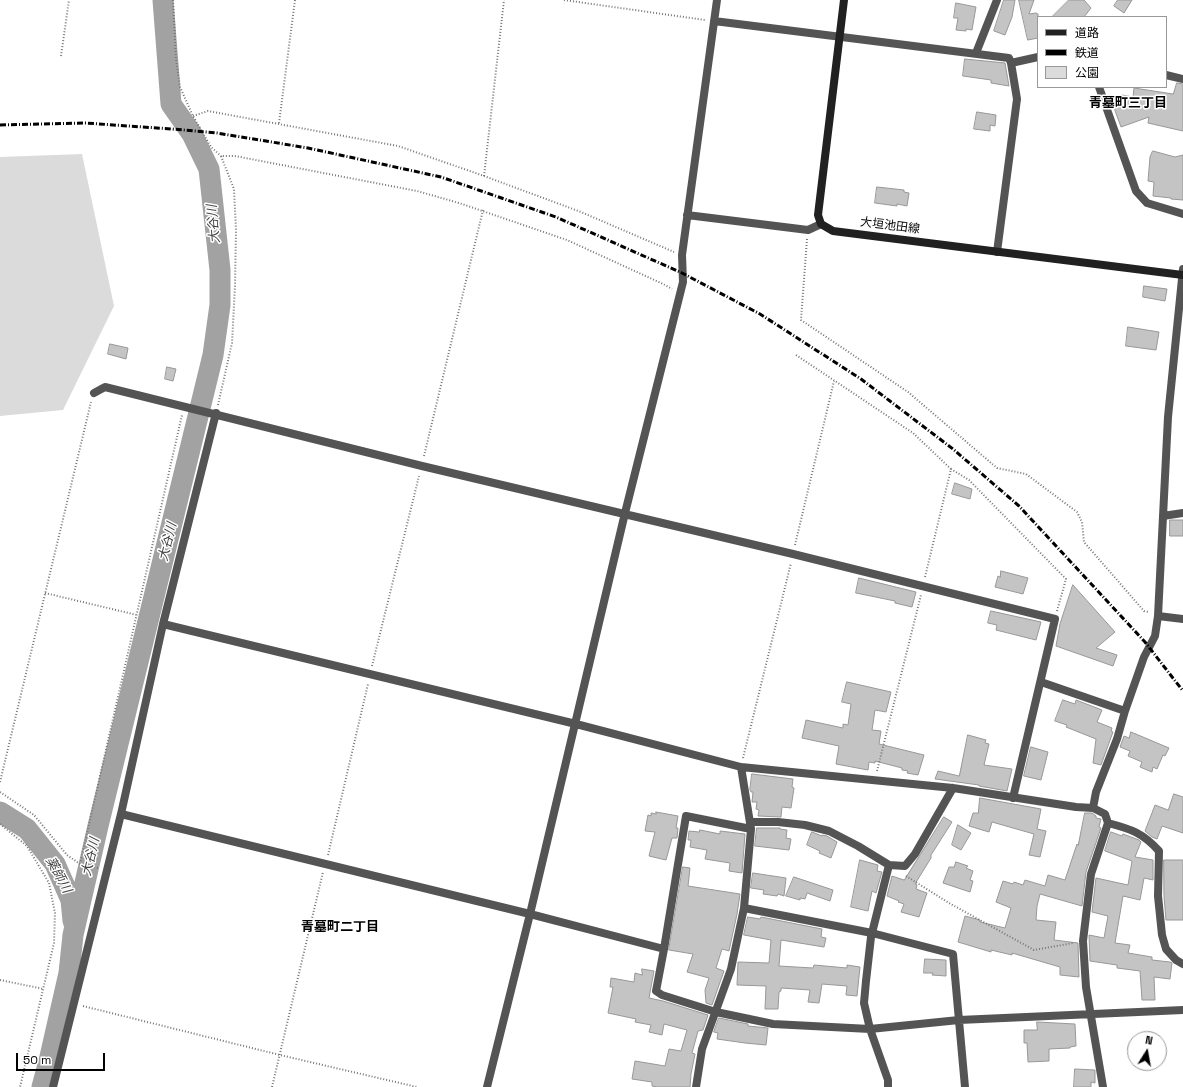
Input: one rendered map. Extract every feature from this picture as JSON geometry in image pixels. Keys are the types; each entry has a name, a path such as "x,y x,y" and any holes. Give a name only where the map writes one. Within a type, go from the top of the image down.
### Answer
{"main road":[{"path":"821,224 818,215 844,0"},
{"name":"大垣池田線","path":"821,224 833,231 997,252 1183,273"}],"street":[{"path":"487,1087 576,724 625,513 679,293 683,282 682,255 717,0"},
{"path":"976,53 997,0"},
{"path":"714,21 1009,58 1017,99 997,252"},
{"path":"1011,63 1037,57"},
{"path":"1167,75 1183,79"},
{"path":"1099,88 1136,191 1147,202 1183,214"},
{"path":"687,215 808,230 821,224"},
{"path":"1093,808 1096,792 1117,739 1144,657 1155,636 1158,616 1168,417 1183,273"},
{"path":"94,393 105,387 422,466 625,513 1055,619 1012,798"},
{"path":"53,1087 74,1004 104,870 121,814 163,624 214,413"},
{"path":"1163,516 1183,513"},
{"path":"1158,616 1183,619"},
{"path":"163,624 576,724 741,767 953,788 1012,798 1093,808 1105,814 1108,823 1091,874 1083,941 1086,987 1103,1087"},
{"path":"1041,682 1125,711"},
{"path":"696,1087 702,1049 731,969 744,908 750,826 741,767"},
{"path":"953,788 915,854 905,866 890,865 829,831 805,825 778,822 750,826 686,816 656,991 662,995 716,1012 773,1024 870,1029 959,1020 1183,1010"},
{"path":"121,814 664,948"},
{"path":"1108,823 1128,828 1148,839 1159,851 1158,896 1162,935 1166,949 1176,960 1183,964"},
{"path":"888,1087 888,1080 870,1029 864,1003 872,933 890,865"},
{"path":"744,908 872,933 953,954 965,1087"}],"path":[{"path":"61,56 69,0"},
{"path":"173,0 176,60 180,87 193,116 211,147 221,156 234,189 236,258 232,343 214,413"},
{"path":"279,123 295,0"},
{"path":"484,176 504,0"},
{"path":"564,0 714,21"},
{"path":"193,116 208,111 398,146 581,212 682,255"},
{"path":"221,156 235,156 417,191 483,210 567,240 663,284 679,293"},
{"path":"272,1087 483,210"},
{"path":"808,230 801,320 908,392 997,468 1026,474 1076,512 1082,522 1084,542 1144,611 1158,616"},
{"path":"796,355 913,433 951,469"},
{"path":"741,767 834,380"},
{"path":"0,782 94,393"},
{"path":"80,864 137,615 187,407"},
{"path":"46,593 137,615"},
{"path":"0,792 34,815 68,855 80,864 104,870"},
{"path":"0,824 27,846 49,883 55,913 54,943 20,1087"},
{"path":"890,865 949,903 1034,950 1083,941"},
{"path":"0,980 44,989"},
{"path":"74,1004 417,1087"}],"green space":[{"path":"82,154 114,306 63,410 0,416 0,157"}],"building":[{"path":"1004,0 1015,0 1012,17 1005,35 994,31"},
{"path":"1019,0 1034,0 1029,14 1038,14 1037,38 1028,40"},
{"path":"1069,0 1084,0 1091,8 1085,16 1053,16"},
{"path":"1118,0 1132,0 1124,13 1114,6"},
{"path":"956,3 976,7 972,30 956,30 958,18 954,18"},
{"path":"965,59 1005,63 1009,86 991,83 991,80 963,76"},
{"path":"1177,83 1183,84 1183,131 1148,123 1149,117 1121,127 1113,105 1121,102 1122,95 1133,97 1134,88 1173,94"},
{"path":"977,112 996,115 995,126 990,125 990,131 974,129"},
{"path":"1153,151 1175,157 1183,155 1183,200 1153,196 1154,182 1148,181 1150,157"},
{"path":"877,187 904,190 904,192 909,193 907,206 875,203"},
{"path":"1144,286 1167,289 1165,301 1143,297"},
{"path":"1128,327 1159,332 1156,350 1126,346"},
{"path":"110,344 128,348 126,359 108,354"},
{"path":"167,367 176,369 173,381 165,379"},
{"path":"955,483 972,489 970,499 952,494"},
{"path":"1170,520 1183,520 1183,536 1170,536"},
{"path":"1001,571 1028,578 1023,594 995,587"},
{"path":"859,578 916,592 912,607 895,603 895,601 856,593"},
{"path":"1073,585 1115,632 1096,648 1117,655 1113,666 1056,646 1060,624"},
{"path":"991,611 1041,622 1036,640 996,630 997,625 988,623"},
{"path":"847,682 891,692 886,712 875,710 872,730 881,731 879,744 924,755 918,775 907,773 908,771 902,770 902,768 875,761 875,763 869,762 868,770 836,764 839,746 802,738 806,720 843,728 843,724 848,725 851,704 842,702"},
{"path":"1063,700 1075,704 1076,700 1102,710 1097,722 1112,728 1111,731 1113,732 1101,765 1093,763 1096,739 1055,721"},
{"path":"1131,732 1169,748 1165,756 1163,755 1157,769 1153,767 1152,772 1140,767 1142,762 1128,756 1130,751 1120,747 1124,736 1129,738"},
{"path":"968,735 986,740 985,743 989,744 984,765 1012,769 1007,791 979,785 935,779 938,771 959,776"},
{"path":"1031,747 1048,752 1041,780 1024,776"},
{"path":"752,774 793,779 792,787 794,788 791,808 782,807 781,817 758,816 759,810 756,809 757,802 752,802 753,792 750,790"},
{"path":"1174,794 1183,797 1183,833 1162,826 1157,839 1152,837 1145,831 1155,805 1168,810"},
{"path":"980,798 1041,809 1037,829 1046,831 1040,857 1029,855 1034,834 992,822 989,832 969,826 973,813 978,813"},
{"path":"656,812 678,816 676,828 678,828 677,838 672,838 666,860 649,856 655,832 645,831 648,815 651,816 651,813 656,814"},
{"path":"1085,813 1092,813 1096,816 1096,818 1101,819 1099,827 1101,828 1086,872 1082,906 1040,894 1036,920 1056,922 1054,940 1078,943 1079,977 1060,975 1060,967 1012,953 1012,955 991,950 991,952 958,942 965,916 980,920 980,922 1005,928 1011,908 996,902 1003,881 1023,885 1025,880 1045,886 1048,875 1065,880 1077,844 1078,845"},
{"path":"944,817 952,822 915,884 917,885 916,889 927,893 919,917 901,912 904,904 887,896 892,876 904,880"},
{"path":"958,825 971,833 961,850 952,845"},
{"path":"757,828 780,828 787,830 786,838 791,839 789,850 755,846"},
{"path":"700,830 720,834 720,831 745,834 742,873 729,871 730,863 705,859 707,850 690,847 691,840 688,840 689,831 699,832"},
{"path":"812,832 822,836 827,836 837,842 831,858 819,853 820,851 807,845"},
{"path":"1111,832 1122,836 1123,834 1139,840 1141,842 1135,857 1153,860 1153,880 1144,878 1140,900 1123,896 1115,943 1130,945 1128,953 1152,957 1152,960 1172,963 1170,979 1154,977 1155,1000 1142,1000 1140,971 1117,968 1117,965 1090,961 1089,935 1104,938 1108,916 1092,912 1096,878 1128,885 1132,861 1105,851"},
{"path":"860,860 878,865 877,871 882,872 876,893 872,891 868,911 851,907"},
{"path":"1164,860 1183,860 1183,920 1166,920"},
{"path":"956,862 968,866 966,868 973,871 970,880 973,881 970,892 943,883 949,867 954,867"},
{"path":"683,867 690,868 688,886 740,894 729,951 722,949 716,968 724,971 712,1005 706,1003 705,990 709,978 687,972 693,954 669,950"},
{"path":"753,873 786,878 784,896 778,894 777,896 763,894 764,890 751,888"},
{"path":"794,877 833,890 830,901 807,893 805,899 800,898 800,900 786,896"},
{"path":"748,917 760,919 761,917 822,929 821,937 826,938 824,947 781,940 779,966 813,968 814,965 847,968 847,965 860,967 857,996 846,995 847,986 822,984 819,1003 808,1002 810,990 781,988 781,991 779,992 778,1009 765,1009 766,986 737,985 738,962 769,963 771,940 744,935"},
{"path":"925,959 946,960 946,976 932,975 933,973 924,973"},
{"path":"642,969 654,971 649,998 708,1015 703,1030 698,1031 692,1053 695,1054 690,1087 657,1087 652,1086 652,1082 632,1079 635,1061 665,1066 669,1049 681,1051 687,1030 664,1024 662,1035 649,1032 651,1025 635,1022 636,1019 608,1013 613,987 610,987 611,978 634,982 635,973 642,975"},
{"path":"719,1018 748,1024 748,1026 768,1028 766,1045 717,1039 718,1033 714,1032"},
{"path":"1037,1022 1075,1024 1076,1046 1070,1048 1049,1049 1049,1061 1028,1062 1027,1043 1024,1043 1024,1030 1037,1030"},
{"path":"1075,1069 1095,1070 1095,1083 1091,1082 1091,1087 1074,1087"}],"waterway":[{"name":"大谷川","path":"42,1087 69,973 73,935 98,826 213,355 220,305 220,270 209,169 192,134 171,104 163,0"},
{"name":"薬師川","path":"0,812 27,829 55,864 71,900 73,921"}],"railway":[{"path":"0,125 85,123 172,129 217,133 308,148 441,177 556,217 682,273 760,314 861,379 953,449 1019,506 1145,642 1183,691"}],"district":[{"name":"青墓町三丁目","path":"1128,103"},
{"name":"青墓町二丁目","path":"340,927"}]}
